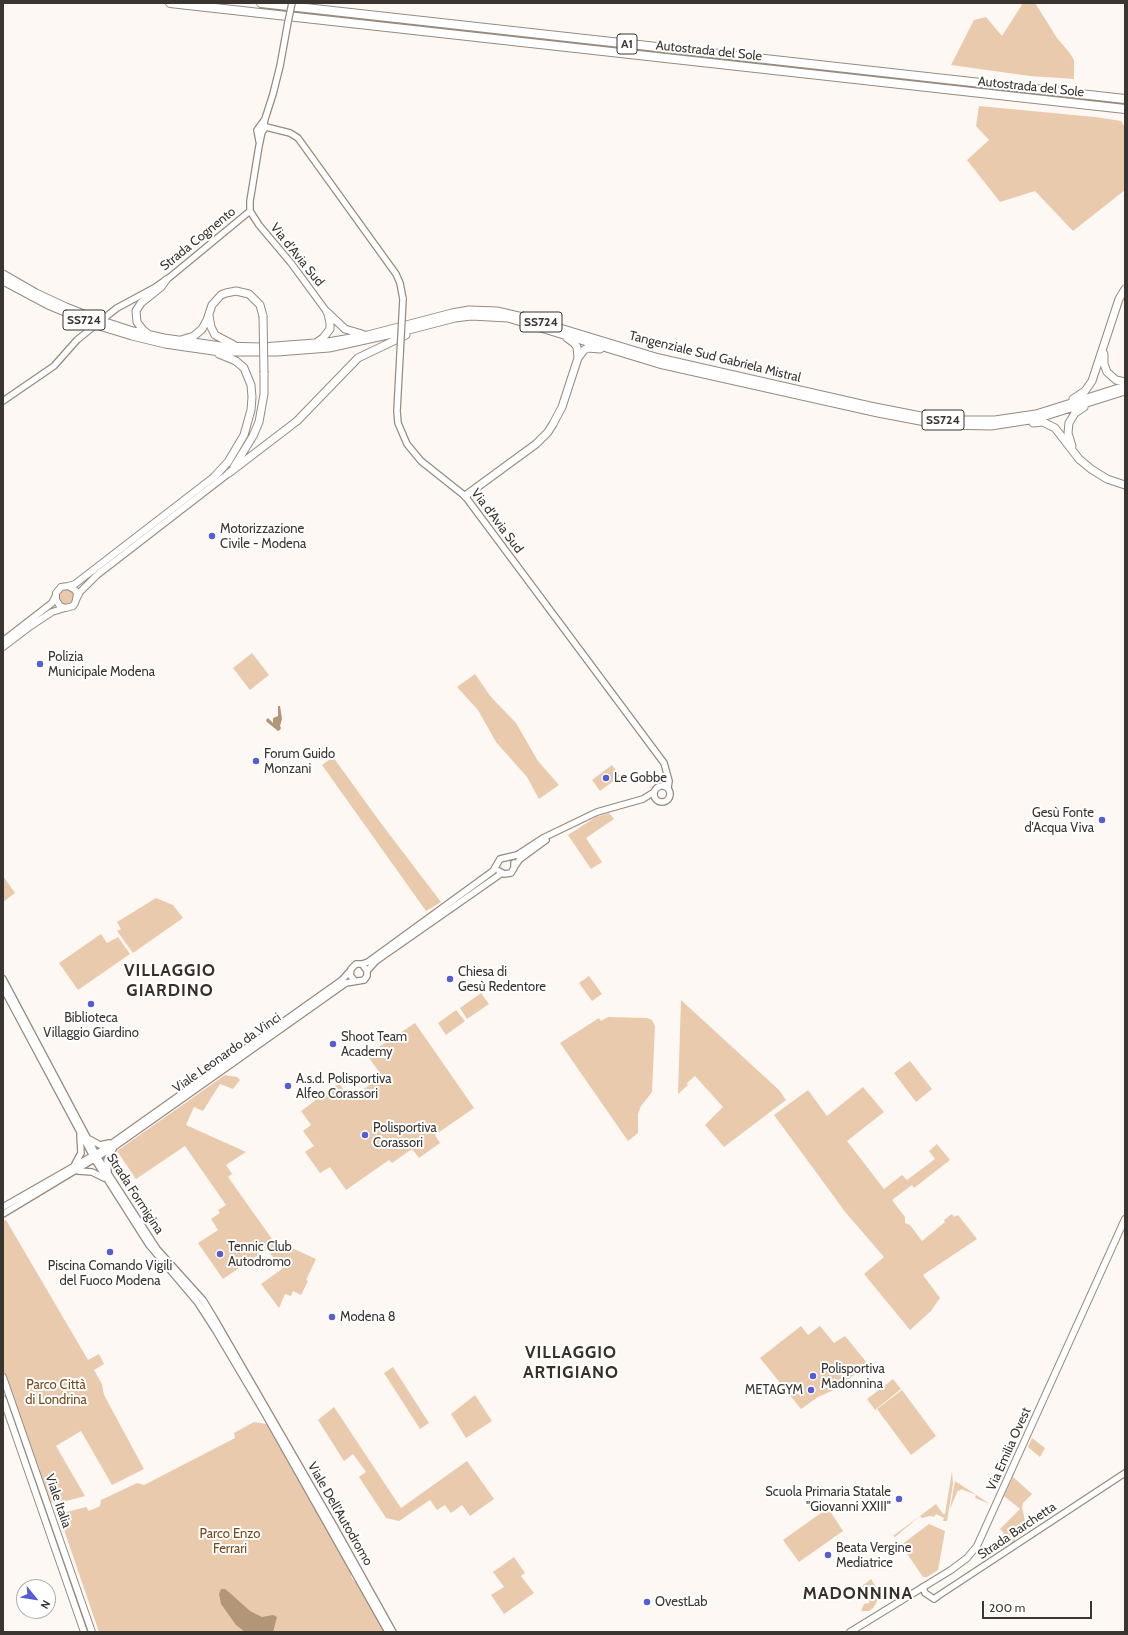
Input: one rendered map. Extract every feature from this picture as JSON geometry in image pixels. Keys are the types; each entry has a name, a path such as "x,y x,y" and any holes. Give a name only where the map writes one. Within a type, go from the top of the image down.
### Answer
{"highway":[{"name":"Autostrada del Sole","path":"170,3 1125,109"},
{"name":"Autostrada del Sole","path":"261,3 1125,99"},
{"name":"SS724","path":"3,274 36,293 96,319 178,341 238,347 312,344 409,327"},
{"path":"149,334 142,330 137,322 136,311 141,303 161,287 166,280"},
{"name":"SS724","path":"3,281 48,305 96,325 158,342 212,351 270,352 329,348 409,327"},
{"path":"1036,414 1077,398 1085,392 1094,377 1119,299 1125,289"},
{"path":"178,341 194,336 198,332 205,324 212,305 220,295 236,291 249,294 260,305 263,316 264,394 259,422 242,455 229,473"},
{"name":"Tangenziale Sud Gabriela Mistral","path":"409,327 452,313 469,310 497,311 527,318 659,358 734,378"},
{"path":"328,312 345,329 368,335"},
{"path":"312,344 319,341 327,334 330,323 328,312"},
{"path":"209,314 211,327 215,335 238,347"},
{"name":"Tangenziale Sud Gabriela Mistral","path":"409,327 471,316 497,316 519,320 640,359 941,420 987,421 1036,414"},
{"path":"229,473 297,421 358,358 374,349 438,322"},
{"path":"541,327 574,343 577,347 578,358"},
{"path":"1105,344 1103,360 1105,369 1112,378 1125,382"},
{"path":"465,496 536,444 548,432 562,407 578,358 584,350 591,348 640,359"},
{"path":"212,351 228,357 244,368 251,385 252,397 244,435 234,453 216,476"},
{"name":"SS724","path":"1036,414 1125,386"},
{"name":"Tangenziale Sud Gabriela Mistral","path":"775,387 878,413 941,425 971,426 1004,424"},
{"name":"SS724","path":"1004,424 1051,415 1125,391"},
{"path":"1074,452 1068,433 1071,419 1080,409 1109,396"},
{"path":"1004,424 1013,426 1039,422 1049,424 1058,430 1074,452 1096,473 1108,479 1125,484"},
{"path":"216,476 242,455"}],"main road":[{"path":"3,647 52,612 72,606 80,592 97,575 229,473"},
{"path":"3,641 52,603 58,590 65,586 75,584 216,476"},
{"path":"65,586 75,590 77,593 76,600"},
{"path":"55,597 58,603 66,608"},
{"name":"Via Emilia Ovest","path":"850,1632 951,1570 967,1558 980,1540 1125,1219"},
{"name":"Viale Italia","path":"3,1377 92,1632"},
{"name":"Viale Italia","path":"3,1399 84,1632"}],"street":[{"name":"Strada Cognento","path":"103,318 117,308 166,280 250,211 250,201 259,146 280,66 292,3"},
{"name":"Via d'Avia Sud","path":"265,124 290,133 298,138 396,274 400,283 403,299 397,411 398,423 412,452 465,496 664,763 667,768 669,781 668,788"},
{"name":"Via d'Avia Sud","path":"250,211 259,225 328,312"},
{"path":"3,401 51,368 77,340 93,327"},
{"path":"502,873 376,961 367,971 367,976 364,980 359,981 352,978 350,971 353,966 368,962 493,871 500,859 517,855 544,838 604,810 643,799 654,792 656,788 662,786 668,778"},
{"path":"643,799 656,800 662,803 668,800 671,794 668,788 662,786"},
{"path":"654,792 656,800"},
{"path":"497,865 499,871 502,873 510,873 520,859 558,832"},
{"path":"509,857 512,859 515,866"},
{"path":"362,964 367,971"},
{"name":"Viale Leonardo da Vinci","path":"114,1144 342,980 350,971"},
{"name":"Strada Formigina","path":"3,979 88,1139 95,1157"},
{"name":"Viale Leonardo da Vinci","path":"114,1144 346,983 354,980"},
{"name":"Strada Formigina","path":"3,988 80,1133 153,1252 198,1303 265,1410"},
{"path":"75,1169 81,1153 80,1133"},
{"path":"88,1139 100,1145 114,1144"},
{"path":"3,1214 114,1144"},
{"path":"3,1211 3,1207 75,1169 92,1172 108,1178 107,1160 114,1144"},
{"name":"Viale Dell'Autodromo","path":"265,1410 388,1632"},
{"name":"Viale Dell'Autodromo","path":"265,1410 360,1571 393,1632"},
{"name":"Strada Barchetta","path":"923,1587 925,1593 934,1599 1125,1473"}],"green space":[{"path":"1023,3 1035,3 1057,38 1069,52 1074,60 1074,79 1030,76 951,65 974,20 986,17 1002,36"},
{"path":"979,106 1095,117 1121,121 1125,127 1125,190 1073,231 1035,191 1000,202 967,160 989,140 976,126"},
{"path":"63,589 69,589 74,594 72,603 69,605 63,605 58,600 58,594"},
{"path":"252,653 269,675 250,690 233,668"},
{"path":"475,674 491,697 516,723 538,761 559,785 539,799 527,777 496,742 478,710 457,687"},
{"path":"333,757 441,902 426,911 322,765"},
{"name":"Le Gobbe","path":"612,765 620,776 600,791 592,780"},
{"path":"609,813 614,819 586,838 602,862 591,869 568,835 596,817"},
{"path":"3,876 15,893 3,902"},
{"path":"156,898 173,905 183,918 133,953 117,931 121,929 117,922"},
{"path":"101,934 107,943 118,937 130,954 78,990 59,963"},
{"path":"589,976 602,994 592,1001 579,983"},
{"path":"481,993 489,1004 467,1019 460,1008"},
{"path":"681,1000 779,1090 786,1100 724,1147 705,1125 723,1107 695,1076 678,1094"},
{"path":"456,1010 465,1021 446,1035 438,1023"},
{"path":"608,1017 647,1018 652,1020 655,1026 652,1092 641,1106 638,1114 638,1133 628,1141 560,1043 599,1018 601,1021"},
{"path":"415,1023 474,1108 435,1135 440,1143 419,1158 412,1149 392,1163 389,1160 346,1190 330,1167 320,1173 305,1152 314,1146 303,1131 311,1125 301,1111 339,1083 350,1099 382,1076 367,1055"},
{"path":"910,1061 932,1089 916,1102 894,1073"},
{"path":"225,1075 237,1077 240,1080 233,1089 220,1084 203,1111 194,1107 186,1125 246,1152 226,1165 232,1174 228,1177 272,1239 316,1259 301,1295 293,1291 291,1296 285,1294 279,1308 261,1284 282,1269 267,1249 223,1279 198,1243 218,1230 211,1219 220,1213 218,1210 226,1205 185,1146 136,1179 117,1151"},
{"path":"863,1087 884,1112 847,1141 884,1189 902,1175 907,1180 935,1159 929,1151 937,1144 950,1160 914,1188 912,1185 892,1200 905,1217 905,1223 910,1225 922,1241 945,1222 944,1220 952,1214 954,1217 958,1215 977,1239 923,1275 940,1298 931,1311 910,1330 864,1274 884,1257 846,1213 774,1115 808,1090 827,1116"},
{"name":"Parco Città di Londrina","path":"6,1220 88,1360 99,1354 104,1364 94,1370 102,1384 104,1395 144,1469 112,1485 81,1431 56,1446 85,1496 55,1504 47,1498 3,1372 3,1221"},
{"name":"Polisportiva Madonnina","path":"801,1326 808,1335 820,1326 834,1343 845,1336 868,1364 836,1389 818,1397 801,1409 760,1358"},
{"path":"393,1367 429,1423 420,1429 384,1373"},
{"path":"893,1379 901,1389 875,1410 867,1399"},
{"path":"902,1390 936,1436 911,1455 877,1409"},
{"path":"475,1395 492,1421 466,1438 451,1414"},
{"path":"334,1407 401,1508 467,1461 494,1499 470,1516 462,1505 451,1513 445,1505 437,1510 430,1500 399,1521 386,1518 359,1477 366,1472 353,1454 344,1461 318,1420"},
{"name":"Parco Enzo Ferrari","path":"254,1422 267,1424 352,1574 351,1576 353,1580 356,1582 384,1632 99,1632 60,1518 63,1513 86,1507 89,1511 100,1506 101,1500 137,1483 144,1485 235,1438 234,1433"},
{"path":"1032,1438 1045,1448 1040,1457 1028,1447"},
{"path":"952,1471 953,1484 947,1521 943,1521 944,1518 936,1514 934,1517 930,1516 922,1518 920,1516 895,1537 893,1536 936,1504 943,1514 945,1514"},
{"path":"1013,1477 1032,1494 1023,1503 1022,1507 1025,1521 1030,1528 1017,1538 1015,1536 1013,1537 1016,1541 1011,1544 1002,1535 1004,1533 1000,1529 1020,1509 1004,1496"},
{"path":"955,1481 990,1504 975,1498 976,1495 961,1489 960,1491 958,1490 950,1509"},
{"path":"828,1508 843,1531 799,1562 783,1540"},
{"path":"929,1524 945,1531 938,1570 927,1577 923,1577 901,1545"},
{"path":"514,1557 525,1573 521,1576 534,1593 504,1614 491,1595 504,1587 493,1572"},
{"path":"871,1579 881,1595 873,1608 869,1611 861,1611 864,1604 869,1603 869,1598 856,1591"}],"shaded area":[{"path":"278,706 280,706 282,719 280,726 281,728 278,731 266,720 268,718 273,723 273,718 278,716"},
{"path":"221,1589 225,1589 250,1611 262,1617 273,1615 277,1617 273,1632 245,1632 236,1625 221,1604 219,1594"}],"place":[{"name":"Motorizzazione Civile - Modena","path":"212,536"},
{"name":"Polizia Municipale Modena","path":"40,664"},
{"name":"Forum Guido Monzani","path":"256,761"},
{"name":"Le Gobbe","path":"606,778"},
{"name":"Gesù Fonte d'Acqua Viva","path":"1102,820"},
{"name":"Chiesa di Gesù Redentore","path":"450,979"},
{"name":"Biblioteca Villaggio Giardino","path":"91,1004"},
{"name":"Shoot Team Academy","path":"333,1044"},
{"name":"A.s.d. Polisportiva Alfeo Corassori","path":"288,1086"},
{"name":"Polisportiva Corassori","path":"365,1135"},
{"name":"Piscina Comando Vigili del Fuoco Modena","path":"110,1252"},
{"name":"Tennic Club Autodromo","path":"220,1254"},
{"name":"Modena 8","path":"332,1317"},
{"name":"Polisportiva Madonnina","path":"813,1376"},
{"name":"METAGYM","path":"811,1390"},
{"name":"Scuola Primaria Statale \"Giovanni XXIII\"","path":"899,1499"},
{"name":"Beata Vergine Mediatrice","path":"828,1555"},
{"name":"OvestLab","path":"647,1602"}],"district":[{"name":"VILLAGGIO GIARDINO","path":"170,981"},
{"name":"VILLAGGIO ARTIGIANO","path":"571,1363"},
{"name":"MADONNINA","path":"858,1594"}]}
